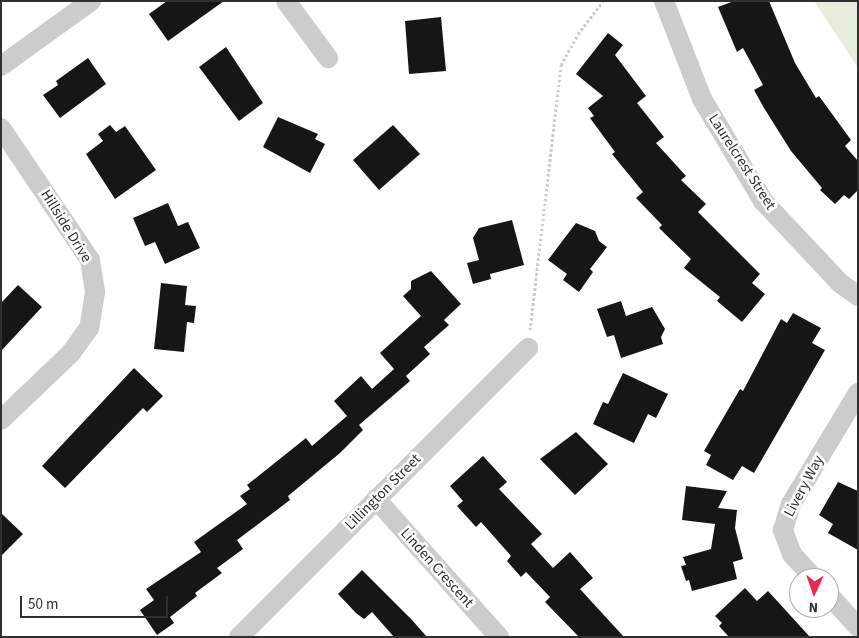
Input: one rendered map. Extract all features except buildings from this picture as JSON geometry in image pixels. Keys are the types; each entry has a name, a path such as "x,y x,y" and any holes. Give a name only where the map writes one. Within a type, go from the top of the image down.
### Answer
{"street":[{"path":"1,66 91,1"},
{"path":"286,1 328,58"},
{"name":"Laurelcrest Street","path":"664,1 702,99 764,201 840,283 858,296"},
{"name":"Hillside Drive","path":"1,128 90,260 95,292 88,328 70,353 1,420"},
{"name":"Lillington Street","path":"239,637 528,348"},
{"name":"Livery Way","path":"805,568 792,554 783,530 791,504 858,393"},
{"name":"Linden Crescent","path":"376,499 499,637"},
{"path":"839,606 858,627"}],"path":[{"path":"528,348 561,65 578,34 603,1"}],"green space":[{"path":"814,1 858,1 858,68"}]}
